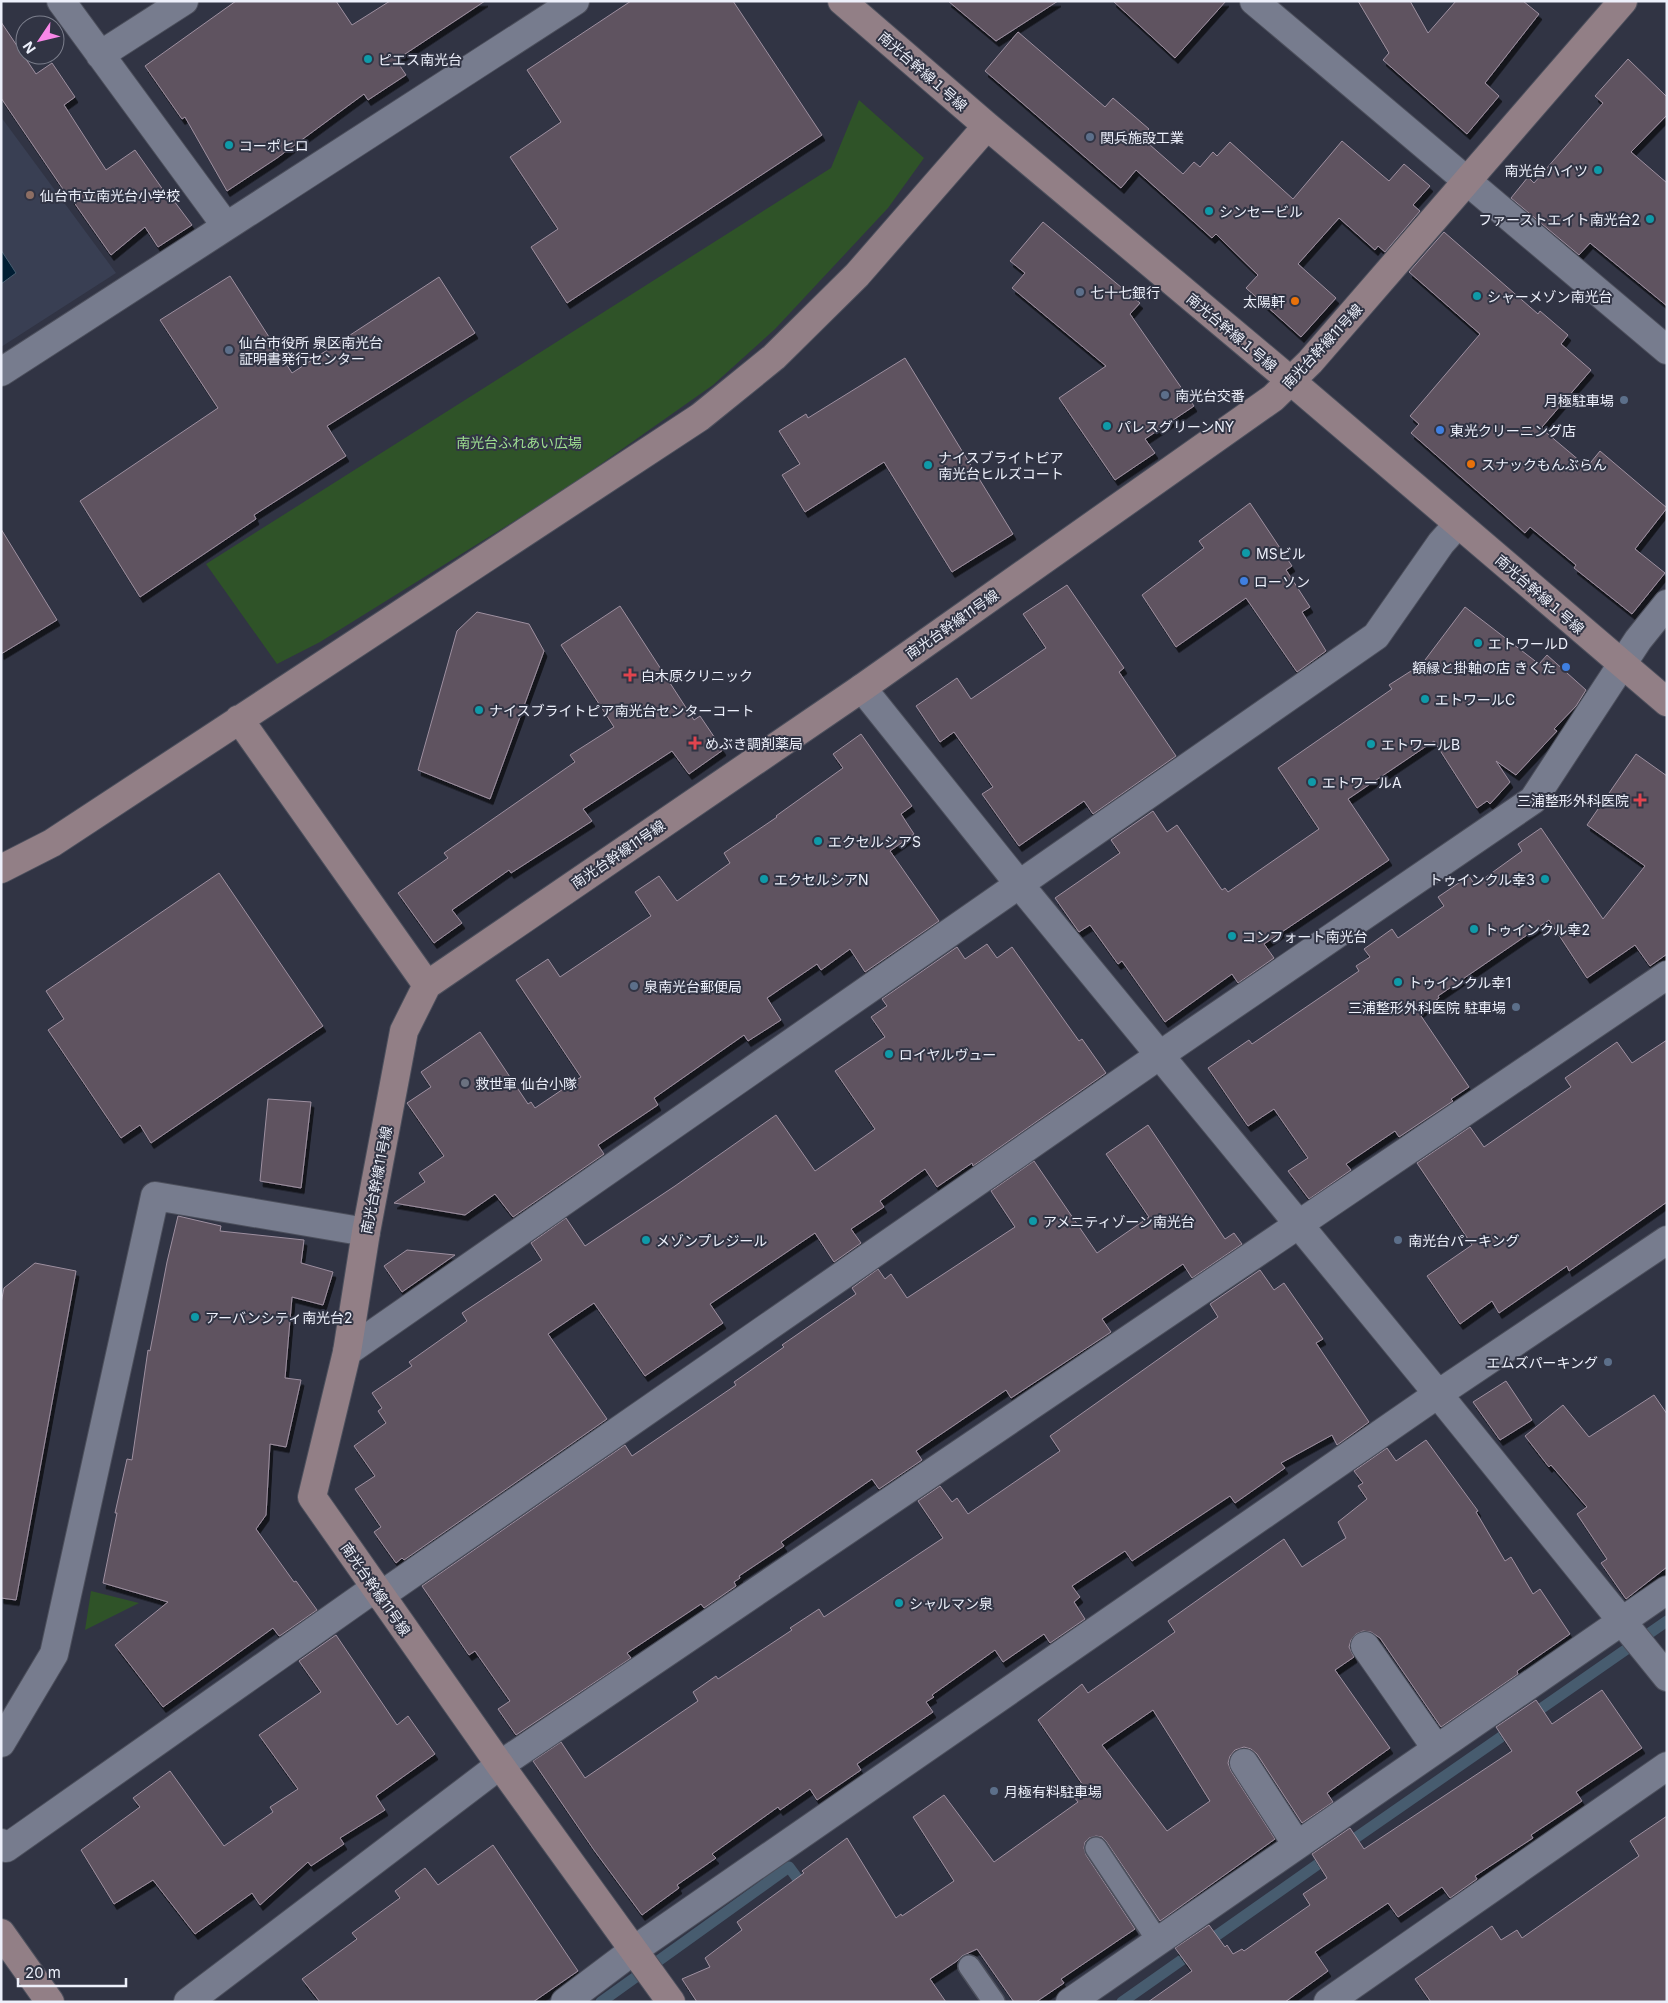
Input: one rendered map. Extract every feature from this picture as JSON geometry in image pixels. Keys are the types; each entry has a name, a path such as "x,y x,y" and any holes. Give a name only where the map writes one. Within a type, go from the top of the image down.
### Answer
{"street":[{"path":"61,1 226,226"},
{"path":"100,55 184,1"},
{"path":"1,372 575,1"},
{"name":"南光台幹線１号線","path":"842,1 1667,702"},
{"path":"1254,1 1667,350"},
{"name":"南光台幹線11号線","path":"650,1973 377,1592 312,1497 347,1352 366,1232 404,1031 426,985 862,688 1274,398 1310,362 1623,1"},
{"path":"1,869 52,842 708,411 774,357 857,275 987,126"},
{"path":"347,1352 1376,636 1442,543 1458,524"},
{"path":"1,1842 6,1848 1534,800 1638,640 1667,604"},
{"path":"862,688 1019,884 1300,1225 1667,1677"},
{"path":"239,719 426,985"},
{"path":"188,2002 500,1765 1667,976"},
{"path":"1,1743 54,1654 155,1196 366,1232"},
{"path":"564,2002 650,1973 1438,1394 1667,1240"},
{"path":"1070,2002 1436,1748 1632,1632 1667,1590"},
{"path":"1365,1646 1436,1748"},
{"path":"1244,1763 1297,1844"},
{"path":"1328,2002 1667,1766"},
{"path":"1,1933 50,2002"}],"lane":[{"path":"1096,1848 1158,1941"},
{"path":"969,1966 994,2002"}],"shaded area":[{"name":"仙台市立南光台小学校","path":"1,117 116,273 1,347"},
{"path":"1,250 16,273 1,284"}],"green space":[{"name":"南光台ふれあい広場","path":"859,100 924,158 888,208 775,329 713,385 564,490 320,642 277,664 206,564 831,168"},
{"path":"91,1591 139,1603 85,1630"}],"building":[{"path":"236,1 336,1 352,25 390,1 485,1 396,60 406,75 368,100 364,94 277,158 227,191 185,117 182,119 145,66"},
{"path":"631,1 733,1 822,135 567,303 531,247 558,229 510,157 561,122 527,70"},
{"path":"948,1 1058,1 996,41"},
{"path":"1113,1 1226,1 1175,58"},
{"path":"1358,1 1410,1 1428,33 1456,1 1523,1 1539,14 1485,83 1499,96 1467,134 1383,60 1389,53"},
{"path":"1,22 15,43 15,65 30,65 36,74 49,65 53,65 75,97 64,105 106,170 135,150 166,194 168,193 192,225 158,247 145,227 111,255 65,192 1,98"},
{"path":"1018,32 1105,107 1113,98 1149,129 1141,137 1183,174 1194,162 1200,167 1213,152 1217,156 1230,142 1293,199 1342,141 1389,181 1404,164 1430,186 1413,205 1420,211 1385,252 1378,246 1375,250 1339,218 1298,264 1336,298 1301,337 1246,288 1258,275 1216,234 1212,238 1136,170 1121,188 985,71"},
{"path":"1628,59 1667,97 1667,115 1631,152 1667,183 1667,306 1590,243 1579,255 1511,198 1528,177 1534,183 1603,103 1595,96"},
{"path":"1043,222 1140,303 1130,314 1194,406 1145,439 1155,453 1115,480 1059,398 1106,366 1012,288 1025,273 1010,261"},
{"path":"1444,232 1538,314 1540,311 1568,335 1561,344 1591,370 1542,429 1587,467 1600,451 1667,508 1635,549 1665,573 1632,614 1574,568 1576,565 1530,527 1525,533 1411,433 1419,424 1410,416 1480,334 1409,272"},
{"path":"230,276 292,373 439,277 475,333 327,426 346,456 254,515 256,519 140,597 80,501 218,408 160,320"},
{"name":"ナイスブライトピア 南光台ヒルズコート","path":"905,358 1013,534 952,572 884,462 805,512 782,475 800,464 779,431 806,414 808,418"},
{"path":"1250,503 1292,566 1286,570 1310,607 1302,612 1326,651 1297,672 1246,598 1176,647 1142,595 1204,548 1199,541"},
{"path":"1,529 57,620 1,654"},
{"path":"1067,585 1124,668 1119,672 1176,756 1093,814 1084,801 1019,846 982,794 993,787 954,732 940,742 916,706 957,678 971,699 1046,648 1023,614"},
{"path":"620,606 694,720 700,716 723,750 689,774 672,751 583,809 592,821 511,873 509,870 452,910 462,923 434,943 398,893 448,858 444,853 575,762 570,755 614,727 561,645"},
{"path":"1465,607 1539,664 1547,655 1586,690 1576,706 1554,729 1557,731 1516,775 1496,761 1510,782 1490,804 1487,801 1477,808 1434,741 1348,799 1389,860 1264,944 1274,958 1238,983 1232,974 1165,1022 1122,961 1118,964 1090,925 1079,932 1055,898 1120,853 1111,840 1153,811 1167,832 1177,825 1222,890 1225,888 1228,892 1319,829 1278,768 1392,689 1389,685 1422,664"},
{"name":"ナイスブライトピア南光台センターコート","path":"477,612 529,624 544,651 490,799 418,770 457,631"},
{"path":"861,734 912,806 901,814 914,834 890,851 939,921 865,972 850,949 821,970 817,964 767,998 781,1020 748,1041 744,1035 654,1098 658,1105 598,1145 604,1154 513,1217 495,1194 465,1215 394,1203 425,1182 419,1173 444,1156 407,1103 431,1087 421,1072 480,1032 528,1104 531,1102 535,1108 581,1077 516,980 548,959 560,977 651,916 635,892 659,876 677,901 730,863 724,853 777,817 843,768 833,754"},
{"path":"1636,754 1667,776 1667,954 1650,966 1635,945 1587,978 1549,920 1438,996 1439,998 1419,1013 1469,1087 1451,1099 1453,1101 1399,1137 1395,1131 1346,1164 1351,1170 1309,1199 1288,1171 1308,1158 1274,1109 1248,1126 1208,1068 1249,1040 1252,1044 1359,971 1356,966 1370,957 1364,949 1392,929 1398,938 1444,906 1438,897 1469,876 1475,885 1522,851 1518,844 1541,828 1603,919 1645,866 1587,825"},
{"path":"219,873 323,1026 151,1143 140,1125 121,1138 48,1030 64,1019 46,991"},
{"path":"987,944 997,958 1012,947 1079,1041 1082,1039 1106,1073 973,1166 972,1163 937,1187 925,1169 880,1201 884,1207 851,1229 861,1243 834,1262 815,1233 710,1304 723,1323 645,1376 594,1303 548,1334 607,1419 404,1560 402,1558 396,1563 374,1532 381,1527 355,1489 375,1476 354,1446 386,1423 378,1411 382,1408 372,1393 412,1366 409,1362 467,1321 462,1313 542,1260 531,1243 566,1218 585,1246 776,1115 815,1171 875,1129 835,1071 885,1037 871,1017 887,1006 882,999 957,947 965,959"},
{"path":"1667,1040 1667,1202 1569,1271 1567,1266 1499,1313 1492,1301 1460,1324 1427,1276 1472,1245 1417,1163 1470,1127 1484,1147 1571,1087 1565,1078 1617,1042 1632,1063"},
{"path":"268,1099 311,1102 301,1188 260,1181"},
{"path":"1148,1125 1225,1239 1234,1233 1242,1244 1192,1278 1183,1264 1102,1319 1111,1332 1011,1398 1006,1390 916,1451 922,1460 879,1489 872,1479 781,1542 784,1546 739,1576 740,1578 734,1582 736,1586 704,1608 701,1604 627,1653 631,1658 516,1735 498,1709 510,1701 475,1651 469,1655 422,1586 625,1445 632,1456 736,1385 734,1382 784,1347 782,1345 856,1294 852,1288 878,1269 885,1279 891,1274 907,1298 1015,1227 991,1191 1034,1161 1097,1253 1149,1217 1106,1154"},
{"path":"178,1216 221,1226 220,1231 304,1240 301,1263 333,1272 323,1305 292,1297 285,1378 301,1380 286,1447 270,1444 266,1515 256,1529 294,1582 296,1581 317,1610 279,1636 273,1628 163,1707 115,1645 168,1602 103,1583 117,1513 115,1513 127,1459 132,1460 148,1350 150,1351"},
{"path":"407,1250 455,1255 402,1292 384,1266"},
{"path":"35,1263 76,1271 16,1600 1,1598 1,1303 4,1288"},
{"path":"1260,1270 1274,1290 1284,1283 1323,1339 1316,1343 1369,1422 1337,1445 1332,1435 1281,1463 1285,1468 1235,1503 1230,1496 1132,1561 1125,1551 1072,1586 1080,1597 1074,1602 1085,1619 1050,1643 1044,1634 1003,1662 995,1650 932,1695 934,1697 926,1702 933,1712 857,1764 861,1770 817,1800 810,1789 780,1810 778,1807 712,1854 716,1858 677,1885 679,1888 642,1915 594,1850 533,1761 561,1742 585,1778 698,1701 693,1692 716,1676 718,1679 792,1630 790,1628 819,1609 824,1617 943,1538 918,1501 940,1486 952,1502 957,1498 968,1514 1060,1451 1050,1436 1218,1317 1210,1304"},
{"path":"1506,1381 1532,1420 1500,1440 1473,1402"},
{"path":"1654,1395 1667,1414 1667,1567 1626,1599 1601,1563 1607,1559 1577,1514 1587,1507 1551,1465 1549,1467 1525,1436 1563,1405 1589,1437"},
{"path":"1426,1440 1478,1511 1476,1512 1505,1561 1511,1557 1533,1594 1540,1589 1570,1634 1517,1671 1518,1674 1441,1727 1380,1638 1371,1632 1363,1631 1356,1634 1351,1640 1349,1647 1354,1657 1335,1670 1390,1748 1327,1793 1333,1802 1302,1823 1257,1754 1251,1749 1244,1747 1235,1750 1230,1756 1228,1763 1231,1771 1275,1839 1160,1921 1106,1841 1102,1837 1089,1838 1085,1842 1086,1855 1135,1929 1061,1979 1064,1983 1036,2002 1014,2002 977,1949 962,1956 930,1979 946,2002 697,2002 682,1979 710,1967 705,1958 742,1930 737,1922 804,1873 802,1871 847,1838 896,1918 901,1914 902,1916 954,1881 913,1817 944,1795 994,1862 1078,1802 1074,1797 1085,1788 1038,1720 1082,1684 1088,1693 1175,1632 1168,1621 1284,1539 1302,1567 1346,1538 1338,1522 1367,1499 1358,1486 1363,1483 1354,1471 1387,1448 1396,1461","holes":["1153,1710 1210,1801 1167,1831 1102,1745"]},
{"path":"336,1635 397,1725 408,1716 435,1754 376,1796 385,1810 340,1838 344,1844 311,1866 308,1862 260,1905 252,1893 195,1934 153,1880 114,1904 81,1850 140,1807 133,1798 170,1771 224,1846 273,1812 270,1807 298,1789 259,1735 321,1692 299,1661"},
{"path":"1602,1690 1642,1748 1576,1792 1582,1801 1531,1835 1533,1838 1475,1876 1477,1879 1450,1898 1442,1887 1398,1917 1388,1903 1315,1952 1328,1971 1285,2002 1148,2002 1192,1971 1175,1948 1209,1925 1225,1947 1227,1945 1233,1954 1242,1949 1244,1951 1310,1905 1303,1894 1327,1878 1312,1854 1350,1828 1364,1849 1512,1751 1496,1727 1536,1700 1552,1724"},
{"path":"1667,1816 1667,2002 1431,2002 1415,1979 1492,1926 1501,1940 1517,1930 1522,1938 1639,1856 1630,1841"},
{"path":"493,1845 578,1971 533,2002 320,2002 302,1979 357,1939 352,1933 400,1898 395,1891 425,1868 438,1885"}],"waterway":[{"path":"1529,1717 1667,1621"},
{"path":"1344,1846 1514,1728"},
{"path":"1122,2002 1331,1855"},
{"path":"601,2002 789,1867 806,1890"}],"place":[{"name":"ピエス南光台","path":"368,59"},
{"name":"関兵施設工業","path":"1090,137"},
{"name":"コーポヒロ","path":"229,145"},
{"name":"南光台ハイツ","path":"1598,170"},
{"name":"仙台市立南光台小学校","path":"30,195"},
{"name":"シンセービル","path":"1209,211"},
{"name":"ファーストエイト南光台2","path":"1650,219"},
{"name":"七十七銀行","path":"1080,292"},
{"name":"シャーメゾン南光台","path":"1477,296"},
{"name":"太陽軒","path":"1295,301"},
{"name":"仙台市役所 泉区南光台 証明書発行センター","path":"229,350"},
{"name":"南光台交番","path":"1165,395"},
{"name":"月極駐車場","path":"1624,400"},
{"name":"パレスグリーンNY","path":"1107,426"},
{"name":"東光クリーニング店","path":"1440,430"},
{"name":"スナックもんぶらん","path":"1471,464"},
{"name":"ナイスブライトピア 南光台ヒルズコート","path":"928,465"},
{"name":"MSビル","path":"1246,553"},
{"name":"ローソン","path":"1244,581"},
{"name":"エトワールD","path":"1478,643"},
{"name":"額縁と掛軸の店 きくた","path":"1566,667"},
{"name":"白木原クリニック","path":"630,675"},
{"name":"エトワールC","path":"1425,699"},
{"name":"ナイスブライトピア南光台センターコート","path":"479,710"},
{"name":"めぶき調剤薬局","path":"695,743"},
{"name":"エトワールB","path":"1371,744"},
{"name":"エトワールA","path":"1312,782"},
{"name":"三浦整形外科医院","path":"1640,800"},
{"name":"エクセルシアS","path":"818,841"},
{"name":"エクセルシアN","path":"764,879"},
{"name":"トゥインクル幸3","path":"1545,879"},
{"name":"トゥインクル幸2","path":"1474,929"},
{"name":"コンフォート南光台","path":"1232,936"},
{"name":"トゥインクル幸1","path":"1398,982"},
{"name":"泉南光台郵便局","path":"634,986"},
{"name":"三浦整形外科医院 駐車場","path":"1516,1007"},
{"name":"ロイヤルヴュー","path":"889,1054"},
{"name":"救世軍 仙台小隊","path":"465,1083"},
{"name":"アメニティゾーン南光台","path":"1033,1221"},
{"name":"メゾンプレジール","path":"646,1240"},
{"name":"南光台パーキング","path":"1398,1240"},
{"name":"アーバンシティ南光台2","path":"195,1317"},
{"name":"エムズパーキング","path":"1608,1362"},
{"name":"シャルマン泉","path":"899,1603"},
{"name":"月極有料駐車場","path":"994,1791"}]}
